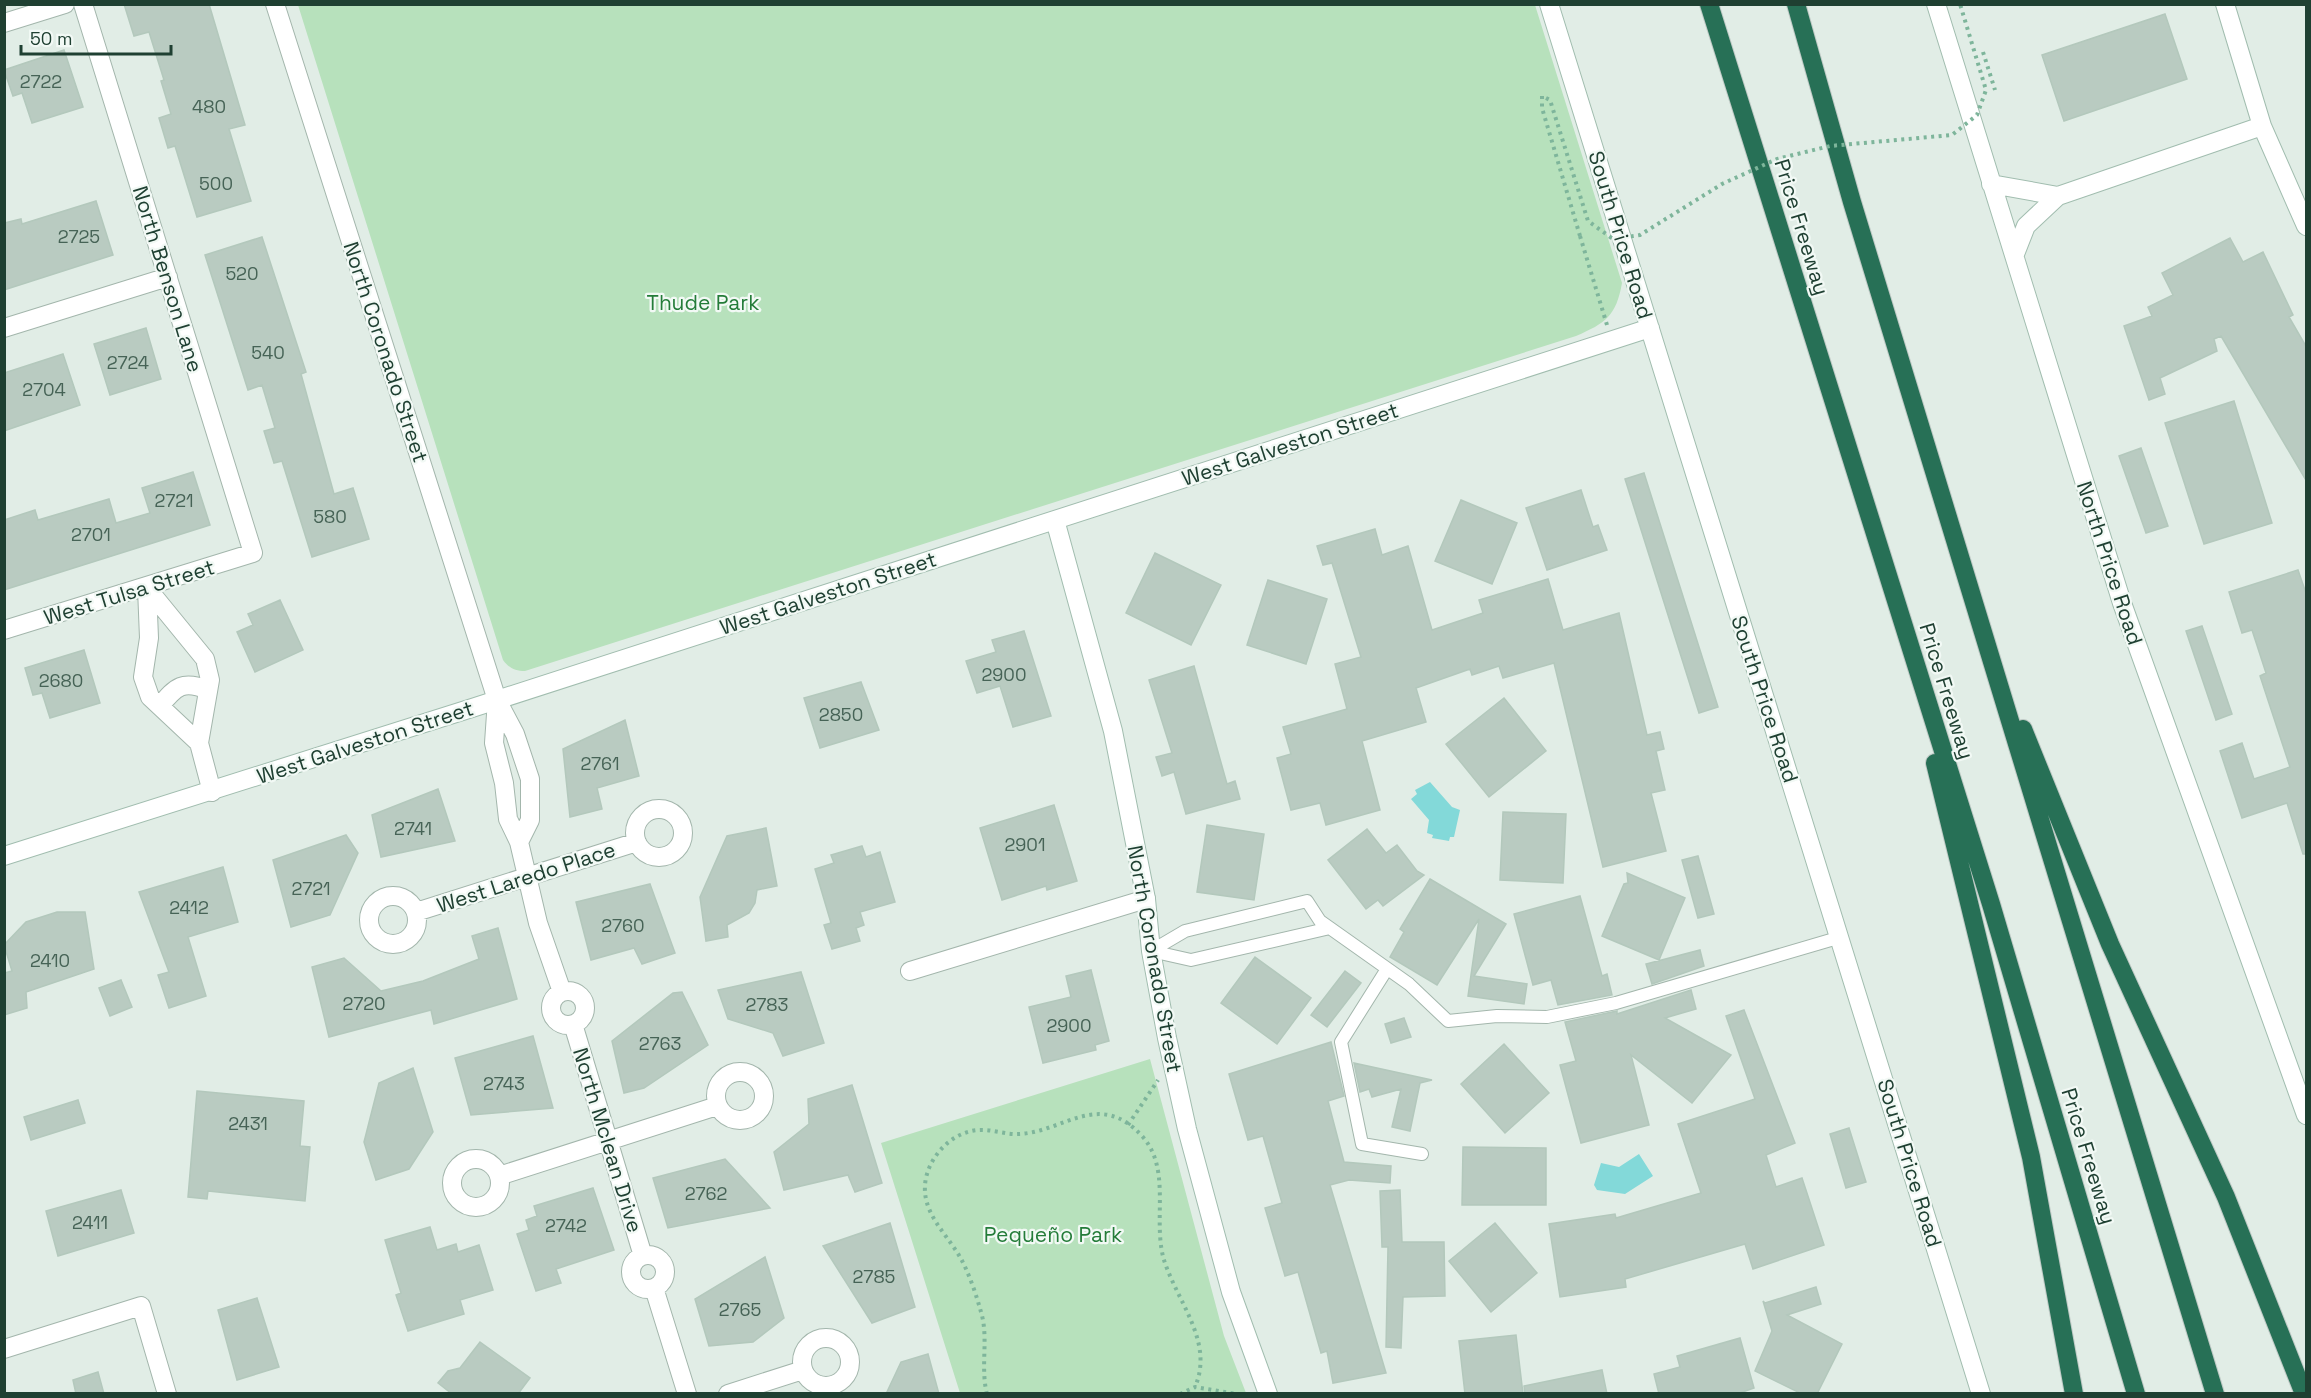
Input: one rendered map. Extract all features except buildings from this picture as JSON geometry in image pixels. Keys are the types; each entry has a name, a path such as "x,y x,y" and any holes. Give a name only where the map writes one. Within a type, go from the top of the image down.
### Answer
{"highway":[{"name":"Price Freeway","path":"1709,4 1990,904 2136,1394"},
{"path":"1796,4 1852,202 2215,1394"},
{"path":"1900,618 2031,1157 2074,1394"},
{"path":"1984,639 2074,851 2110,944 2226,1197 2304,1394"}],"street":[{"path":"4,23 65,4"},
{"name":"North Benson Lane","path":"83,4 253,553"},
{"name":"North Coronado Street","path":"275,4 497,700"},
{"name":"South Price Road","path":"1549,4 1841,937 1981,1394"},
{"name":"North Price Road","path":"1936,4 2122,603 2307,1115"},
{"path":"2225,4 2262,126 2307,226"},
{"path":"2015,254 2026,226 2058,196 2262,126"},
{"path":"1991,184 2058,196"},
{"path":"4,328 168,277"},
{"name":"West Galveston Street","path":"4,856 212,792 1650,328"},
{"name":"North Coronado Street","path":"1055,520 1113,731 1146,899 1150,951 1171,1060 1213,1230 1245,1335 1269,1394"},
{"name":"West Tulsa Street","path":"4,630 147,588 253,553"},
{"path":"147,588 205,659 210,680 198,742 212,792"},
{"path":"147,588 149,638 143,677 150,697 198,742"},
{"path":"159,706 172,690 183,685 193,684 208,690"},
{"path":"497,700 515,734 530,778 530,820 519,842"},
{"name":"North Mclean Drive","path":"497,700 494,742 504,783 508,819 519,842 538,923 562,992 574,993 583,1000 582,1017 573,1024 643,1256 632,1267 632,1278 639,1286 654,1288 687,1394"},
{"path":"504,783 530,778"},
{"name":"West Laredo Place","path":"416,912 637,842"},
{"path":"910,971 1146,899"},
{"path":"499,1176 717,1106"},
{"path":"4,1349 141,1306 167,1394"},
{"path":"728,1394 803,1370"}],"lane":[{"path":"1150,951 1185,931 1307,901 1312,912 1330,928 1409,984 1448,1021 1497,1016 1547,1017 1616,1003 1841,937"},
{"path":"1150,951 1191,960 1330,928"},
{"path":"1387,969 1341,1041 1362,1144 1422,1154"}],"path":[{"path":"1612,340 1542,108 1542,96 1550,100 1588,221 1613,238 1640,235 1722,184 1777,159 1830,146 1952,135 1977,115 1986,90 1960,4"},
{"path":"1983,52 1995,90"},
{"path":"1128,1125 1171,1060"},
{"path":"987,1394 982,1314 960,1257 935,1222 927,1204 925,1184 930,1165 941,1148 958,1136 977,1130 1020,1134 1087,1114 1107,1115 1128,1125 1142,1136 1154,1153 1159,1173 1164,1261 1199,1339 1202,1357 1200,1376 1195,1387"},
{"path":"1180,1394 1195,1387 1237,1394"}],"green space":[{"name":"Thude Park","path":"298,5 1535,5 1622,283 1620,294 1608,317 1595,327 1576,336 525,671 518,670 510,667 503,660"},
{"name":"Pequeño Park","path":"1150,1059 1224,1336 1246,1393 960,1393 881,1143"}],"water":[{"path":"1430,782 1452,807 1460,810 1454,837 1450,837 1449,841 1432,838 1433,835 1427,833 1429,820 1411,799 1417,794 1415,790"},
{"path":"1639,1154 1653,1176 1625,1194 1597,1190 1594,1185 1601,1163 1619,1167"}]}
